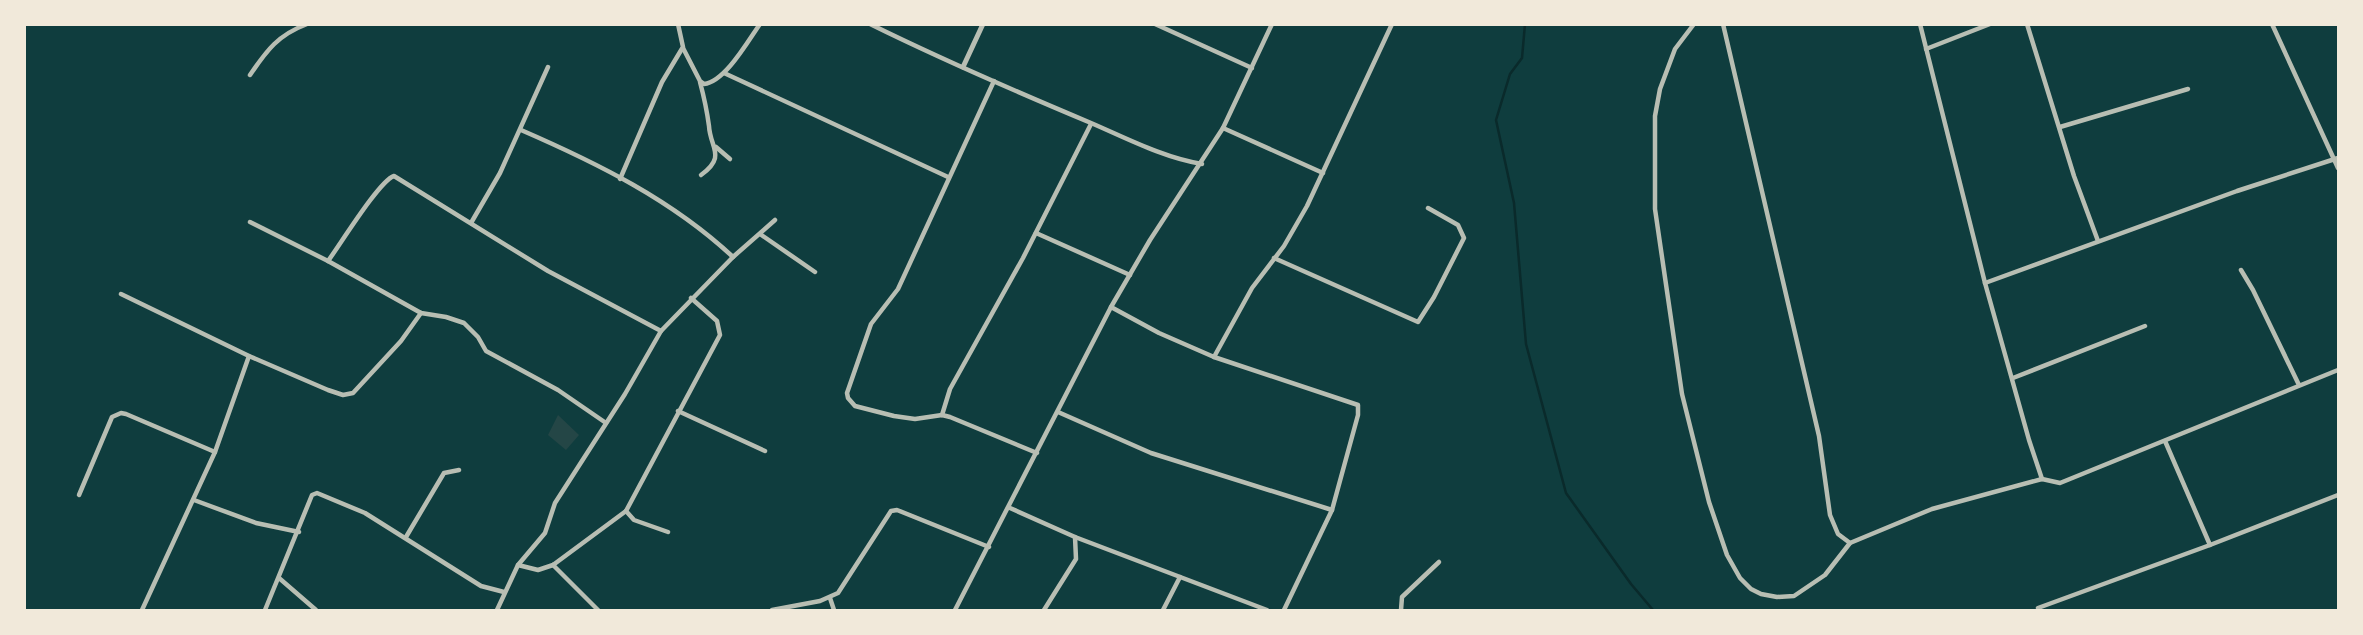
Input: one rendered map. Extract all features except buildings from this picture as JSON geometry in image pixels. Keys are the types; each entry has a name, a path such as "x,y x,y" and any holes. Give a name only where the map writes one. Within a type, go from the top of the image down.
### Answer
{"street":[{"path":"250,75 279,38 307,24"},
{"path":"678,24 683,47 700,81 709,118 708,128 716,146 730,159"},
{"path":"700,81 704,85 712,84 724,73 760,24"},
{"path":"870,24 1091,124 1164,153 1202,164"},
{"path":"963,67 983,24"},
{"path":"1154,24 1252,68"},
{"path":"955,611 1111,307 1150,240 1223,128 1272,24"},
{"path":"1214,357 1252,288 1293,231 1392,24"},
{"path":"1694,24 1675,49 1660,89 1654,128 1655,209 1682,394 1709,502 1727,555 1740,578 1751,589 1777,597 1794,596 1810,588 1825,575 1850,543 1932,509 2042,479 2060,483 2339,370"},
{"path":"1723,24 1819,436 1830,515 1838,534 1850,543"},
{"path":"1920,24 1985,283 2042,479"},
{"path":"1926,49 1990,24"},
{"path":"2027,24 2074,176 2098,241"},
{"path":"2272,24 2339,168"},
{"path":"620,179 662,82 683,47"},
{"path":"471,223 500,173 548,67"},
{"path":"724,73 948,177"},
{"path":"994,81 898,289 871,324 847,393 855,406 915,419 942,415 1037,453"},
{"path":"2060,127 2188,89"},
{"path":"942,415 950,389 1036,233 1091,124"},
{"path":"1223,128 1323,173"},
{"path":"521,130 578,155 681,214 733,257"},
{"path":"701,175 710,169 716,146"},
{"path":"1985,283 2336,158"},
{"path":"328,261 378,190 391,176 398,177 548,271 661,331"},
{"path":"1274,258 1418,323 1464,238 1458,225 1428,208"},
{"path":"497,611 518,565 545,533 555,503 661,331 733,257 775,220"},
{"path":"250,222 328,261 421,313 464,323 478,337 486,351 566,395 606,423"},
{"path":"1036,233 1130,275"},
{"path":"760,234 815,272"},
{"path":"2241,270 2299,385"},
{"path":"121,294 249,356 328,390 350,394 401,341 421,313"},
{"path":"518,565 538,570 553,565 626,511 720,335 717,321 691,298"},
{"path":"1111,307 1159,333 1214,357 1358,405 1358,415 1332,510 1284,611"},
{"path":"2013,378 2145,326"},
{"path":"142,611 215,453 249,356"},
{"path":"678,411 765,451"},
{"path":"1058,412 1151,453 1332,510"},
{"path":"79,495 113,417 117,414 126,414 215,453"},
{"path":"2165,441 2210,545"},
{"path":"406,537 444,472 459,470"},
{"path":"265,611 312,495 317,493 365,513 481,586 504,593"},
{"path":"2038,608 2337,495 2339,502"},
{"path":"194,500 256,523 299,532"},
{"path":"1010,508 1075,537 1268,611"},
{"path":"772,611 830,598 843,589 891,511 897,510 989,547"},
{"path":"626,511 634,520 668,532"},
{"path":"1044,611 1076,559 1075,537"},
{"path":"1401,611 1402,597 1439,562"},
{"path":"553,565 598,611"},
{"path":"1164,611 1180,576"},
{"path":"279,578 316,611"},
{"path":"830,598 834,611"}],"shaded area":[{"path":"558,415 579,435 566,450 548,435"}],"waterway":[{"path":"1525,24 1522,58 1510,74 1496,120 1514,203 1526,344 1566,493 1631,584 1653,610"}]}
